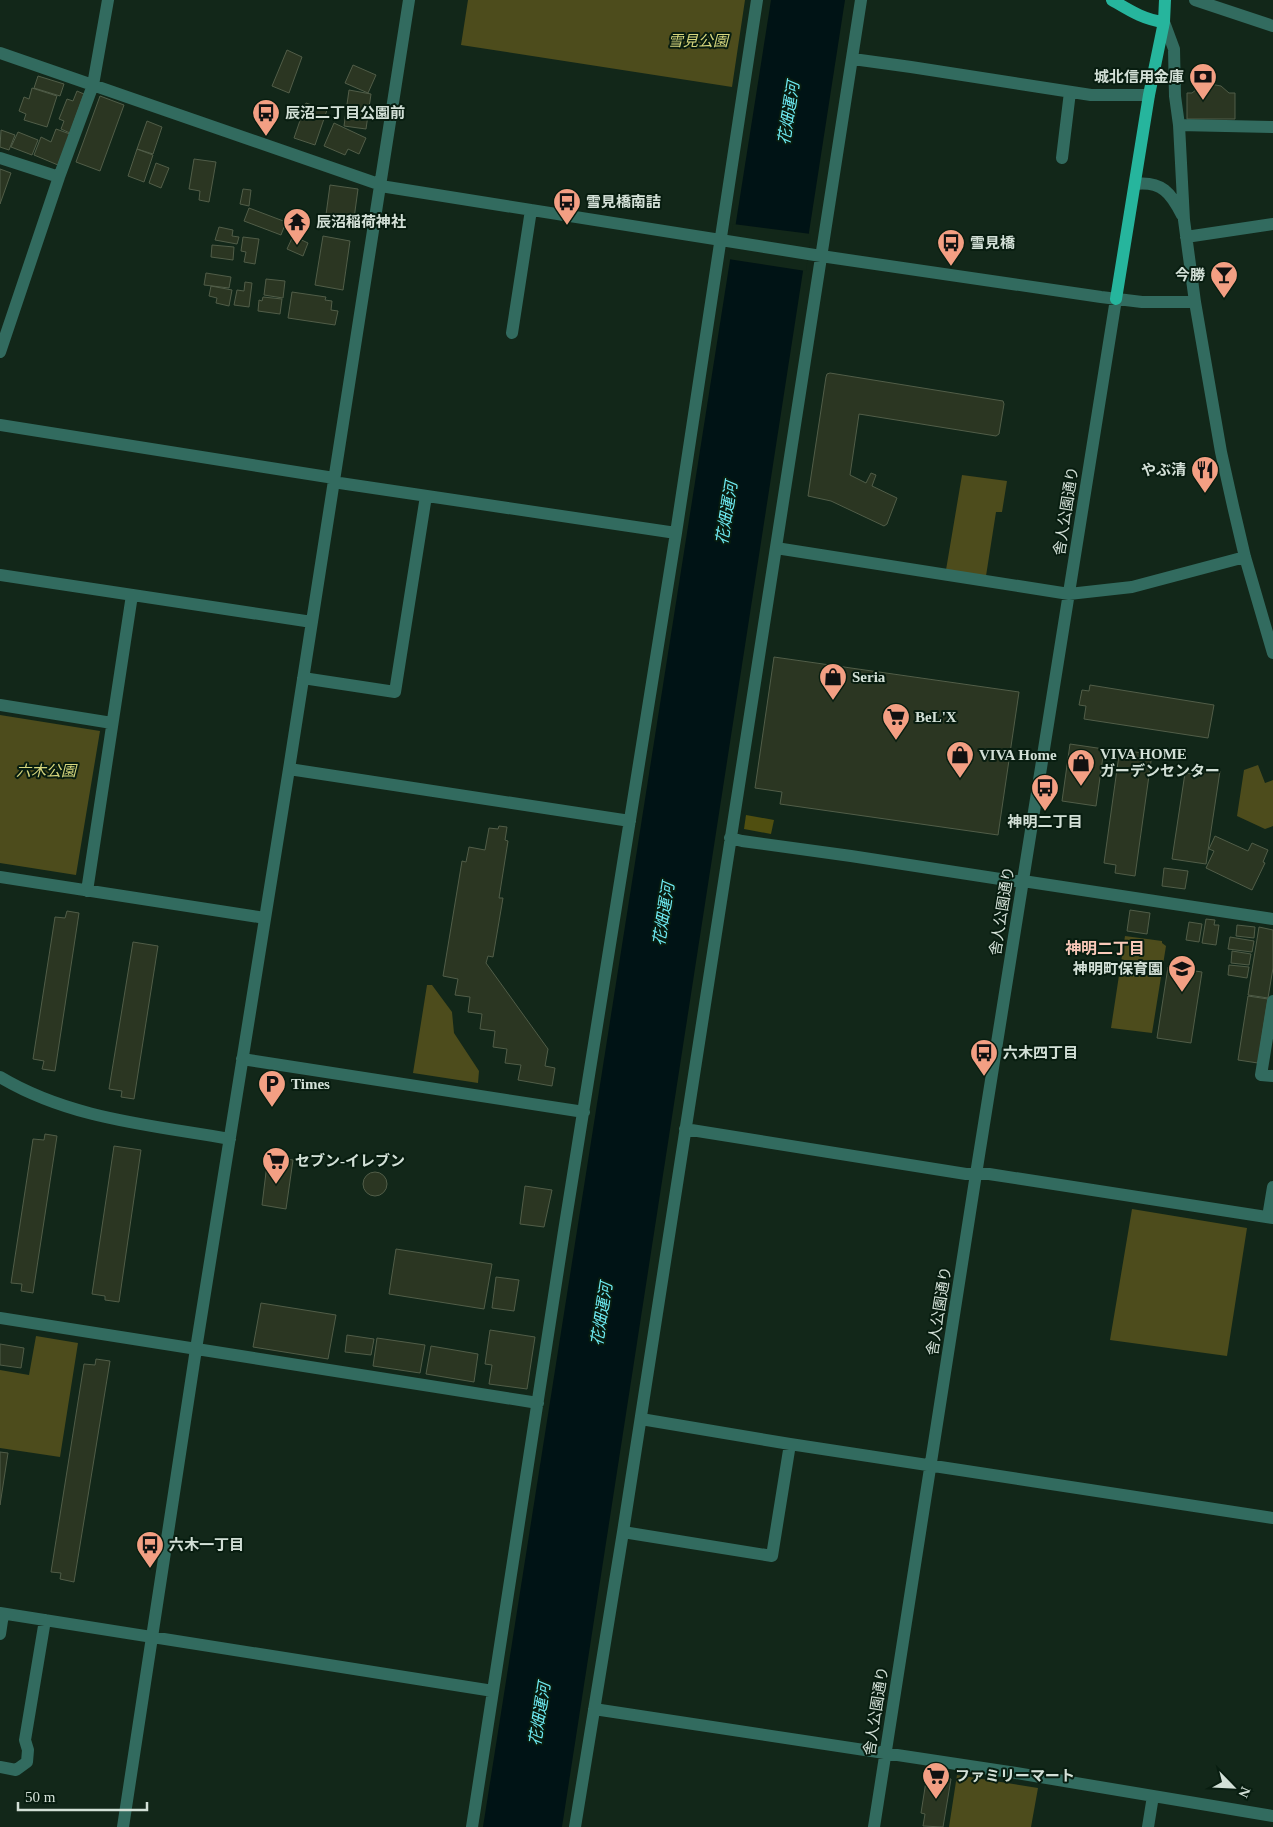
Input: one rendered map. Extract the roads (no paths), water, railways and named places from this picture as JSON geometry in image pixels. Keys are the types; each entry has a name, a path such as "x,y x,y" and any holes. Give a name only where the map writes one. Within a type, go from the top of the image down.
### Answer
{"main road":[{"path":"1112,0 1151,21 1164,22"},
{"name":"舎人公園通り","path":"1116,300 1149,95 1164,22 1165,0"}],"street":[{"path":"0,352 59,177 93,84 108,0"},
{"path":"123,1827 196,1349 409,0"},
{"path":"472,1827 723,240 757,0"},
{"path":"575,1827 641,1419 776,548 818,255 853,59 861,0"},
{"path":"1195,0 1273,26"},
{"path":"1164,22 1174,49 1175,96 1179,126 1184,220 1195,302 1221,452 1245,557 1273,653"},
{"path":"0,53 380,185 818,255 1116,300 1195,302"},
{"path":"853,59 1091,95 1149,95"},
{"path":"1062,158 1070,92"},
{"path":"1179,126 1273,127"},
{"path":"0,158 59,177"},
{"path":"1135,184 1147,182 1158,185 1175,201 1184,220"},
{"path":"512,333 531,210"},
{"path":"1186,236 1273,224"},
{"name":"舎人公園通り","path":"874,1827 1116,300"},
{"path":"0,425 426,496 676,533"},
{"path":"303,678 395,692 426,496"},
{"path":"776,548 1069,594 1132,587 1245,557"},
{"path":"0,575 312,622"},
{"path":"87,891 132,595"},
{"path":"0,705 112,723"},
{"path":"289,769 630,821"},
{"path":"730,838 974,876 1023,881 1273,919"},
{"path":"0,877 265,918"},
{"path":"1273,1001 1261,1075 1273,1076"},
{"path":"242,1059 584,1112"},
{"path":"0,1077 13,1085 75,1110 122,1122 230,1139"},
{"path":"685,1130 956,1173 989,1174 1271,1218 1273,1187"},
{"path":"0,1318 538,1403"},
{"path":"641,1419 930,1466 1273,1518"},
{"path":"623,1532 772,1556 790,1444"},
{"path":"0,1634 2,1614 152,1636 493,1691"},
{"path":"0,1767 16,1770 27,1762 28,1750 25,1740 45,1620"},
{"path":"594,1709 886,1753 1273,1816 1271,1827"},
{"path":"1148,1827 1153,1796"}],"water":[{"name":"花畑運河","path":"771,0 845,0 562,1827 483,1827"}],"place":[{"name":"城北信用金庫","path":"1203,101"},
{"name":"辰沼二丁目公園前","path":"266,137"},
{"name":"雪見橋南詰","path":"567,226"},
{"name":"辰沼稲荷神社","path":"297,246"},
{"name":"雪見橋","path":"951,267"},
{"name":"今勝","path":"1224,299"},
{"name":"やぶ清","path":"1205,494"},
{"name":"Seria","path":"833,701"},
{"name":"BeL'X","path":"896,741"},
{"name":"VIVA Home","path":"960,779"},
{"name":"VIVA HOME ガーデンセンター","path":"1081,787"},
{"name":"神明二丁目","path":"1045,812"},
{"name":"神明町保育園","path":"1182,993"},
{"name":"六木四丁目","path":"984,1077"},
{"name":"Times","path":"272,1108"},
{"name":"セブン-イレブン","path":"276,1185"},
{"name":"六木一丁目","path":"150,1569"},
{"name":"ファミリーマート","path":"936,1800"}],"district":[{"name":"神明二丁目","path":"1105,948"}],"park label":[{"name":"雪見公園","path":"698,41"},
{"name":"六木公園","path":"46,771"}]}
